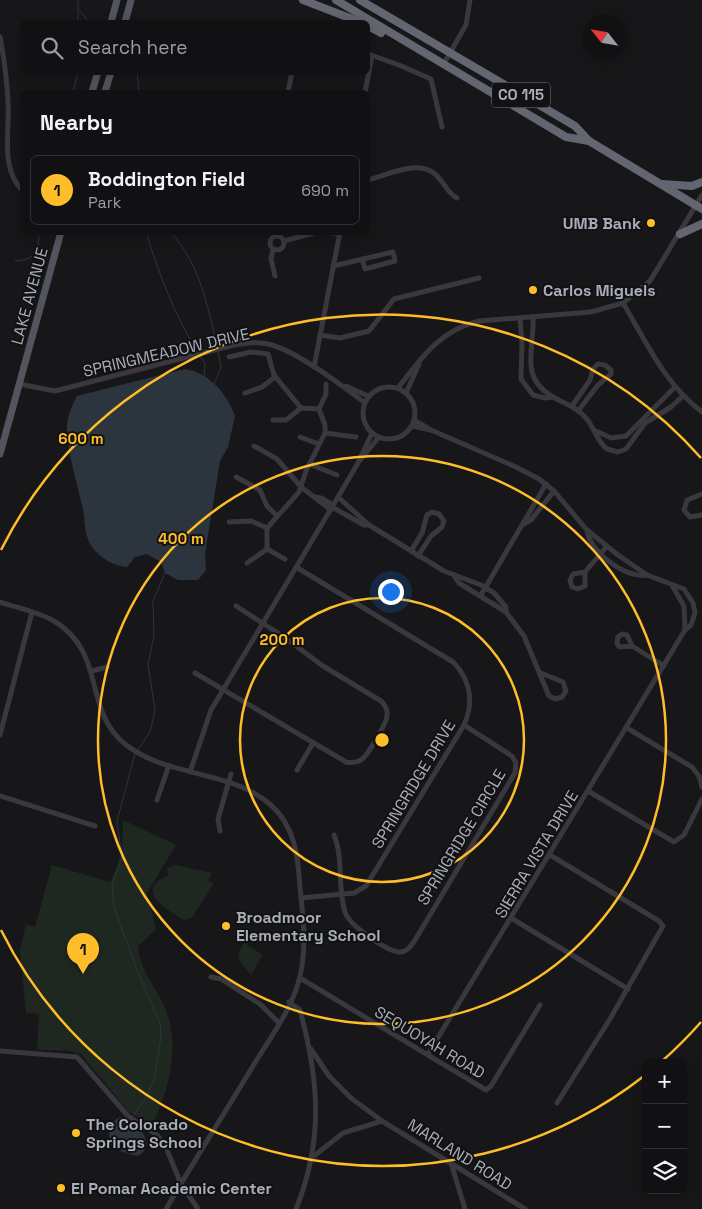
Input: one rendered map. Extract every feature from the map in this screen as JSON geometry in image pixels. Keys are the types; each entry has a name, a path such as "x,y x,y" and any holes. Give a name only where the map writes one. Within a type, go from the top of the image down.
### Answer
{"highway":[{"path":"303,0 355,20"},
{"name":"CO 115","path":"336,0 369,20"},
{"name":"CO 115","path":"360,0 575,126 589,141 699,207"},
{"path":"370,0 410,30"},
{"name":"CO 115","path":"370,21 566,137 589,141"},
{"path":"370,27 434,60"},
{"path":"661,184 692,186 702,182"},
{"path":"680,234 702,224"}],"main road":[{"path":"112,20 117,0"},
{"path":"126,20 131,0"},
{"path":"93,90 97,75"},
{"path":"106,90 110,75"},
{"name":"LAKE AVENUE","path":"0,454 59,235"}],"street":[{"path":"443,65 466,25 470,0"},
{"path":"0,37 8,102 8,167 14,181 20,188"},
{"path":"370,55 422,74 432,81 442,127"},
{"path":"288,90 291,75"},
{"path":"365,90 367,75"},
{"path":"370,180 422,168 435,173 453,196 457,198"},
{"path":"398,388 437,341 460,327 479,321 601,311 623,303 650,281 699,207 702,195"},
{"path":"274,235 270,243 273,249 271,259 275,276"},
{"path":"276,235 284,241"},
{"path":"284,241 306,235"},
{"path":"314,367 340,235"},
{"path":"273,249 281,248 284,241"},
{"path":"333,266 362,259 393,252 395,261 364,269 362,259"},
{"path":"320,335 340,338 369,331 394,299 479,278"},
{"path":"623,303 651,354 675,388 702,412"},
{"path":"533,316 534,335 530,366 534,379 552,397 572,406 578,411 596,431 603,447 618,452 630,446 646,414 675,388"},
{"path":"520,318 522,357 520,374 526,388 539,398 552,397"},
{"name":"SPRINGMEADOW DRIVE","path":"19,384 55,391 252,342 273,345 314,367 364,402"},
{"path":"229,357 251,352 268,354 275,377 301,408"},
{"path":"522,357 530,357"},
{"path":"406,393 420,361"},
{"path":"572,406 590,380 596,366 602,363 605,365 611,374 598,385 578,411"},
{"path":"245,393 262,388 275,377"},
{"path":"267,549 267,528 300,487 309,464 325,434 325,425 319,409 326,394 326,384"},
{"name":"SPRINGMEADOW DRIVE","path":"340,384 368,396"},
{"path":"381,388 398,388 406,393 414,406 413,423 397,438 378,437 372,433 364,421 364,402 368,396 381,388"},
{"path":"596,431 617,439 626,436 671,407 683,396"},
{"path":"273,420 286,420 301,408 319,409"},
{"path":"413,423 516,467 546,484 587,530 607,546 647,575 673,587 684,589 693,603 694,618 691,626 685,630 664,666 632,646"},
{"path":"190,772 206,722 223,689 358,463 372,433"},
{"path":"325,434 356,437"},
{"path":"300,437 319,444"},
{"path":"358,463 378,437"},
{"path":"254,446 277,459 300,487 364,525 369,525"},
{"path":"309,464 337,475"},
{"path":"236,477 260,490 267,506 277,516"},
{"path":"481,595 546,484"},
{"path":"524,524 531,520 554,492"},
{"path":"702,494 687,500 684,510 690,517 702,515"},
{"path":"338,497 369,525 418,556 455,576 485,588 506,608 506,612 524,636 549,696 555,699 562,697 566,691 563,682 541,674"},
{"path":"411,551 422,534 427,515 432,512 439,514 444,521 442,528 431,536 418,556"},
{"path":"229,522 251,522 267,528"},
{"path":"587,530 588,536 601,554 628,572 640,576 647,575"},
{"path":"585,572 607,546"},
{"path":"267,549 285,559"},
{"path":"248,563 267,549"},
{"name":"SPRINGRIDGE DRIVE","path":"296,567 453,662 465,677 469,688 470,703 464,726 366,886 358,892 301,898"},
{"path":"455,576 459,583 481,595 502,612 506,612"},
{"path":"673,587 684,606 685,630"},
{"path":"0,602 53,621 72,636 85,652 92,672 100,710 111,730 129,747 144,756 256,794 271,805 284,820 297,849 303,948 300,978 279,1023 166,1209"},
{"path":"195,673 346,762 356,762 365,756 386,720 387,710 381,701 323,666 236,606"},
{"path":"0,735 32,612"},
{"name":"SIERRA VISTA DRIVE","path":"428,1054 664,666"},
{"path":"92,672 107,667"},
{"path":"387,710 394,708"},
{"name":"SPRINGRIDGE CIRCLE","path":"404,951 415,940 513,777 516,763 508,752 464,726"},
{"path":"627,728 692,767 699,776 702,787"},
{"path":"297,770 313,743"},
{"path":"356,762 357,769"},
{"path":"516,763 523,762"},
{"path":"157,800 169,765"},
{"path":"220,831 218,819 231,774"},
{"path":"588,791 674,842 684,835 702,799"},
{"path":"0,796 95,826"},
{"path":"334,835 337,844 341,894 345,914 353,925 392,949 404,951 406,959"},
{"path":"550,854 661,924 662,930 558,1103"},
{"path":"511,918 628,989"},
{"path":"211,977 221,979 260,1004 279,1023"},
{"name":"SEQUOYAH ROAD","path":"300,978 484,1089 489,1089 540,1004"},
{"path":"289,1002 300,1010 311,1049 316,1112 314,1156 296,1209"},
{"name":"MARLAND ROAD","path":"311,1049 339,1087 382,1121 525,1209"},
{"path":"0,1051 78,1057 123,1111 161,1139 181,1184 198,1209"},
{"name":"MARLAND ROAD","path":"314,1156 343,1133 382,1121"},
{"path":"451,1162 465,1209"}],"shaded area":[{"path":"185,369 194,371 210,380 227,400 235,416 228,447 220,461 205,554 206,570 198,580 178,580 165,573 161,562 147,554 135,557 127,567 116,565 98,554 90,544 86,532 83,509 71,459 67,429 68,416 77,396"},
{"path":"123,820 176,845 147,893 156,929 138,946 142,965 160,998 168,1016 171,1030 172,1058 170,1072 163,1100 152,1125 129,1112 81,1054 71,1051 37,1050 39,1014 26,1013 20,951 26,924 35,927 52,865 110,882 121,852"},
{"path":"175,865 212,873 208,881 214,883 192,918 184,920 156,900 153,893 153,887 168,876 167,868"},
{"path":"244,943 263,955 251,975 239,960 238,954"},
{"path":"120,1117 133,1123 146,1139 144,1151 138,1156 122,1152 111,1145 109,1137 111,1125"}],"waterway":[{"path":"78,0 78,20"},
{"path":"79,10 87,20"},
{"path":"74,90 77,75"},
{"path":"137,75 139,90"},
{"path":"15,261 24,260 38,254 39,235"},
{"path":"147,235 168,294 198,353"},
{"path":"172,235 189,257 196,271 206,301 217,347"},
{"path":"214,384 221,367 218,351"},
{"path":"200,356 205,363 204,377"},
{"path":"137,751 150,732 155,710 148,664 154,636 153,601 165,573"},
{"path":"132,1117 145,1099 154,1079 161,1037 160,1023 139,975 114,907 112,885 122,858 117,821 135,754"}],"place":[{"name":"UMB Bank","path":"651,223"},
{"name":"Carlos Miguels","path":"533,290"},
{"name":"Broadmoor Elementary School","path":"226,926"},
{"name":"Boddington Field","path":"83,974"},
{"name":"The Colorado Springs School","path":"76,1133"},
{"name":"El Pomar Academic Center","path":"61,1188"}]}
